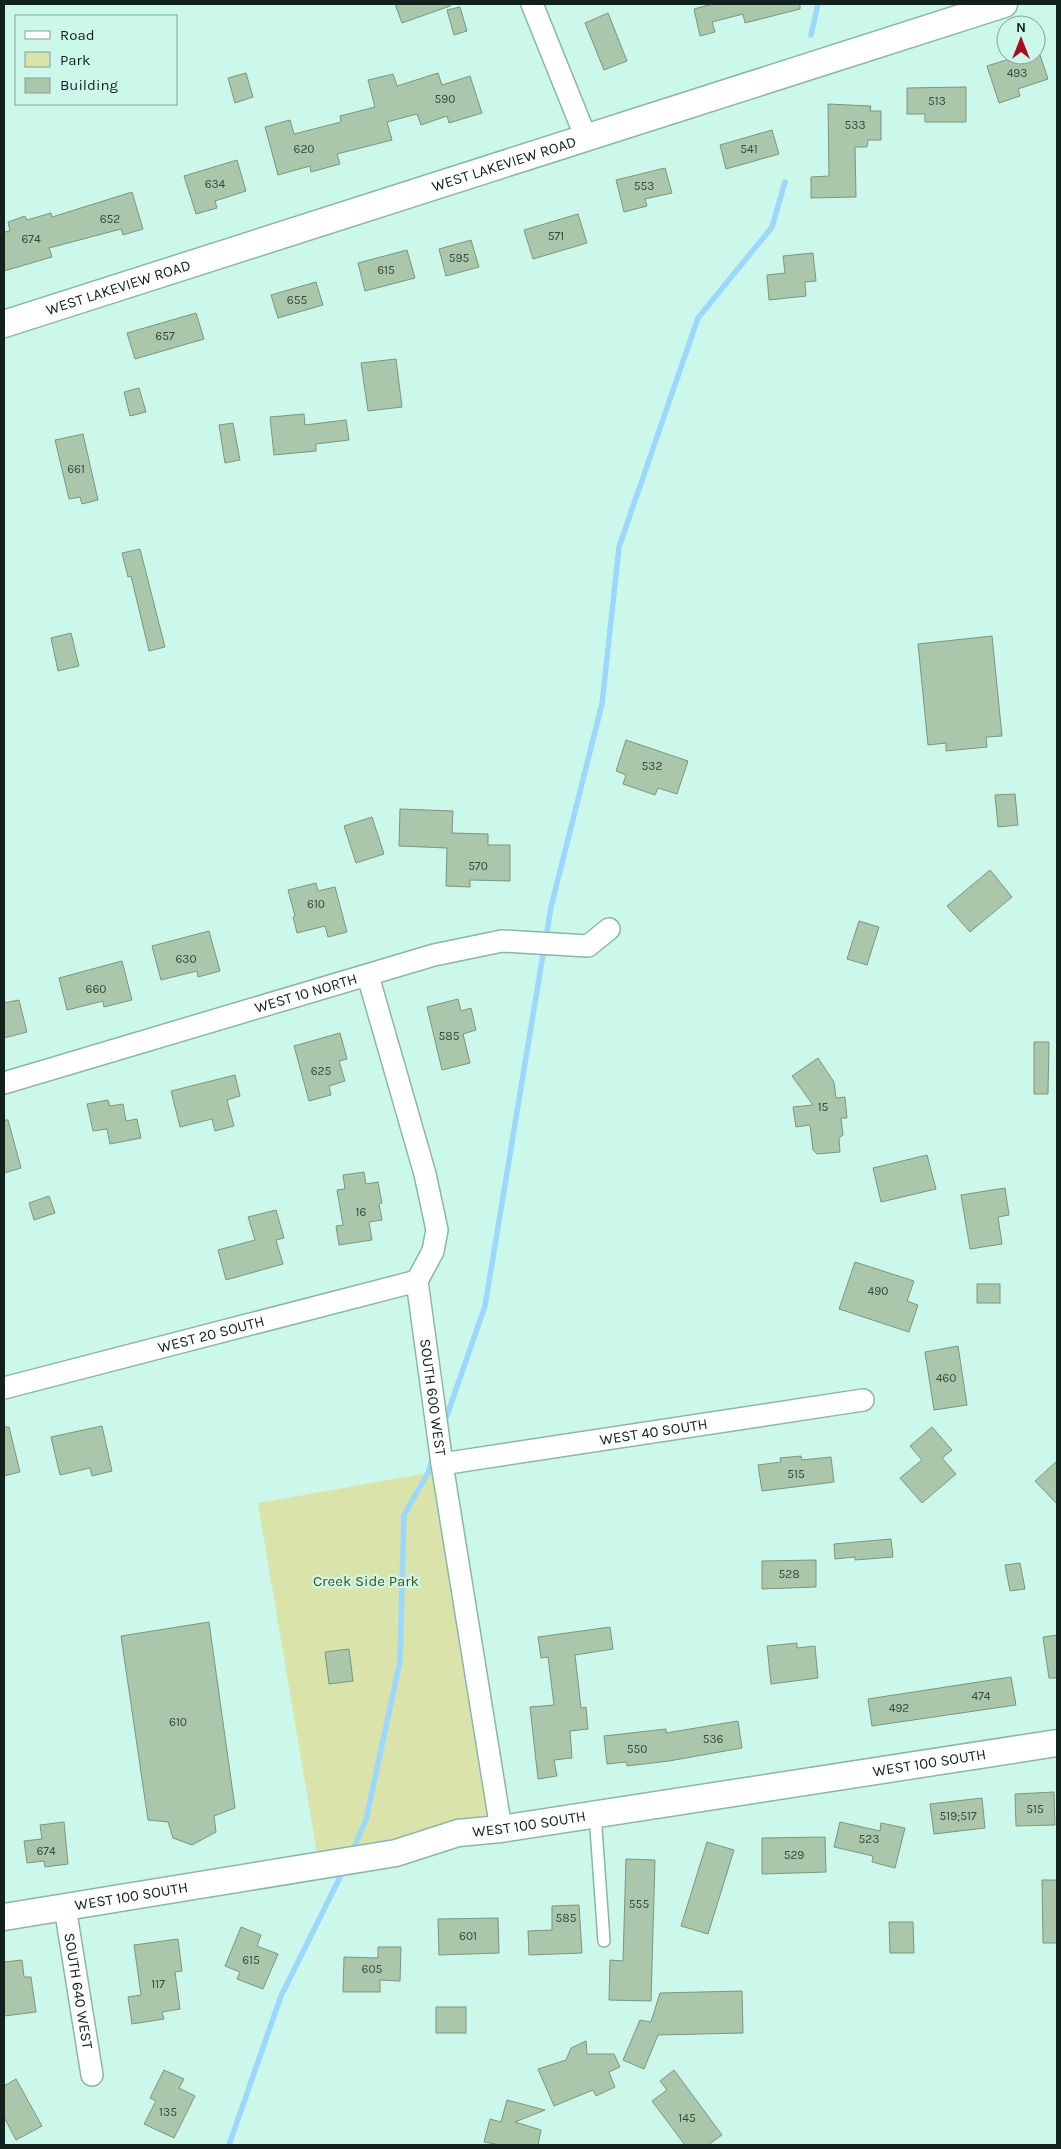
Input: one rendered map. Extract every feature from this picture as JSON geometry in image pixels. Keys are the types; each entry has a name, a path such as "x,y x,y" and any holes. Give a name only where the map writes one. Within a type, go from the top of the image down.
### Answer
{"street":[{"path":"532,4 586,138"},
{"name":"WEST LAKEVIEW ROAD","path":"4,324 1004,4"},
{"name":"WEST 10 NORTH","path":"4,1083 434,955 502,941 588,946 609,929"},
{"path":"368,976 425,1174 437,1230 433,1251 417,1281"},
{"name":"WEST 20 SOUTH","path":"4,1388 417,1281"},
{"name":"SOUTH 600 WEST","path":"417,1281 442,1464 501,1829"},
{"name":"WEST 40 SOUTH","path":"442,1464 863,1400"},
{"name":"WEST 100 SOUTH","path":"4,1917 396,1852 458,1833 501,1829 1057,1743"},
{"name":"SOUTH 640 WEST","path":"65,1907 92,2075"}],"lane":[{"path":"595,1814 604,1941"}],"green space":[{"name":"Creek Side Park","path":"442,1464 501,1829 319,1866 258,1503 428,1473"}],"building":[{"path":"395,4 450,4 450,6 402,23"},
{"path":"713,4 800,4 800,9 745,23 743,14 712,22 715,32 700,36 694,9"},
{"path":"460,7 467,31 454,35 447,10"},
{"path":"608,13 627,61 604,70 585,23"},
{"path":"996,63 996,65 1043,65 1048,79 1018,89 1020,96 999,103 987,66"},
{"path":"246,73 253,97 235,103 228,78"},
{"path":"438,73 442,85 470,76 482,113 449,123 447,116 421,125 417,114 387,122 392,140 337,154 340,164 311,172 310,166 278,175 265,127 290,120 294,134 341,122 340,116 375,107 368,80 393,74 397,86"},
{"path":"966,87 966,122 925,122 925,114 907,114 907,88"},
{"path":"828,104 871,106 870,111 881,111 881,140 868,140 867,147 855,147 856,197 811,198 811,177 829,176"},
{"path":"772,130 779,154 726,169 720,145"},
{"path":"237,160 246,191 215,201 217,208 196,214 184,176"},
{"path":"665,168 672,193 645,199 647,206 624,212 616,180"},
{"path":"132,192 143,229 123,235 121,229 49,248 52,257 4,271 4,232 10,231 8,222 25,216 27,220 51,213 52,217"},
{"path":"578,214 587,243 533,259 524,230"},
{"path":"471,240 479,267 446,276 439,249"},
{"path":"407,250 415,278 365,291 358,263"},
{"path":"813,253 816,281 805,282 806,296 769,300 767,275 785,273 783,256"},
{"path":"316,282 323,305 278,318 271,295"},
{"path":"196,313 204,339 135,359 127,333"},
{"path":"396,359 402,407 368,411 361,363"},
{"path":"139,388 146,412 130,416 124,392"},
{"path":"304,414 305,425 346,420 349,440 316,444 316,451 274,455 270,417"},
{"path":"233,423 240,460 225,463 219,425"},
{"path":"83,434 98,500 82,504 80,497 69,499 55,440"},
{"path":"140,549 165,647 149,651 131,576 128,577 122,553"},
{"path":"71,633 79,666 58,671 51,638"},
{"path":"992,636 1002,736 986,737 987,747 946,751 946,743 928,745 918,644"},
{"path":"626,740 688,761 677,794 658,788 655,795 623,784 626,775 616,771"},
{"path":"1015,794 1018,825 998,827 995,795"},
{"path":"400,809 453,811 452,833 488,834 488,845 510,845 510,881 470,880 470,887 446,886 447,848 399,846"},
{"path":"372,817 384,854 356,863 344,826"},
{"path":"990,870 1012,897 970,932 947,906"},
{"path":"316,883 318,891 335,887 347,932 328,937 325,926 297,933 293,917 295,916 288,890"},
{"path":"859,921 879,927 867,965 847,959"},
{"path":"209,931 220,971 198,977 197,971 161,980 152,946"},
{"path":"122,961 132,1000 104,1007 103,1001 67,1010 59,978"},
{"path":"458,999 461,1011 471,1008 476,1030 463,1034 470,1063 442,1070 427,1007"},
{"path":"19,1000 27,1032 4,1038 4,1003"},
{"path":"340,1033 347,1059 339,1061 345,1081 329,1086 331,1095 309,1101 294,1046"},
{"path":"1034,1042 1049,1042 1048,1094 1034,1094"},
{"path":"818,1058 834,1082 836,1098 845,1097 847,1118 841,1118 843,1135 839,1138 840,1152 817,1154 813,1150 810,1125 796,1127 793,1107 813,1105 792,1076"},
{"path":"235,1075 240,1096 227,1100 234,1126 215,1131 212,1119 180,1127 171,1091"},
{"path":"108,1100 110,1106 123,1104 126,1121 137,1119 141,1138 110,1144 107,1129 93,1131 87,1104"},
{"path":"4,1120 8,1120 21,1168 4,1173"},
{"path":"927,1155 936,1189 881,1202 873,1168"},
{"path":"364,1172 366,1184 378,1182 382,1203 379,1204 382,1220 369,1222 372,1240 339,1245 336,1226 343,1225 337,1190 345,1189 343,1175"},
{"path":"1005,1188 1009,1215 998,1217 1002,1244 970,1249 961,1195"},
{"path":"49,1196 55,1213 34,1220 29,1203"},
{"path":"276,1210 284,1238 276,1240 283,1264 226,1280 218,1250 255,1240 248,1217"},
{"path":"855,1262 914,1281 907,1301 918,1305 909,1332 839,1309"},
{"path":"977,1284 1000,1284 1000,1303 977,1303"},
{"path":"958,1346 967,1405 934,1410 925,1352"},
{"path":"102,1426 112,1471 92,1476 90,1468 60,1475 51,1437"},
{"path":"4,1427 9,1427 20,1472 4,1476"},
{"path":"932,1427 952,1450 942,1458 956,1474 922,1503 900,1478 922,1460 910,1446"},
{"path":"801,1456 802,1460 831,1457 834,1482 762,1491 758,1465 781,1462 780,1458"},
{"path":"1057,1461 1057,1504 1035,1481"},
{"path":"891,1539 893,1557 855,1560 855,1557 835,1559 834,1544"},
{"path":"816,1560 816,1587 762,1589 762,1561"},
{"path":"1020,1563 1025,1589 1010,1591 1005,1565"},
{"path":"209,1622 235,1808 214,1816 216,1832 192,1845 173,1838 168,1822 148,1820 121,1636"},
{"path":"610,1627 613,1649 575,1655 581,1708 586,1707 588,1729 570,1731 572,1758 554,1760 557,1776 538,1779 530,1707 554,1705 548,1657 541,1658 538,1637"},
{"path":"1057,1635 1057,1678 1049,1678 1043,1637"},
{"path":"797,1643 797,1648 815,1646 818,1678 771,1684 767,1646"},
{"path":"349,1649 353,1681 329,1684 325,1652"},
{"path":"1011,1677 1016,1705 872,1726 868,1699"},
{"path":"738,1721 742,1748 669,1761 627,1766 626,1762 607,1764 604,1736 666,1729 666,1733"},
{"path":"1054,1792 1055,1825 1016,1826 1015,1794"},
{"path":"982,1798 985,1828 934,1834 930,1804"},
{"path":"64,1822 68,1864 45,1867 44,1861 27,1863 24,1841 42,1839 40,1825"},
{"path":"840,1822 880,1831 881,1823 905,1828 895,1868 872,1862 873,1856 834,1847"},
{"path":"825,1837 826,1872 762,1874 762,1838"},
{"path":"707,1842 734,1850 708,1934 681,1926"},
{"path":"626,1859 655,1860 651,2001 609,2000 610,1960 623,1961"},
{"path":"1042,1880 1057,1880 1057,1943 1043,1943"},
{"path":"579,1905 582,1953 529,1955 528,1931 552,1930 552,1906"},
{"path":"498,1918 499,1953 439,1955 438,1919"},
{"path":"889,1922 913,1922 914,1953 890,1953"},
{"path":"241,1927 261,1935 257,1946 278,1954 263,1989 237,1979 240,1972 225,1966"},
{"path":"178,1939 182,1971 175,1972 180,2009 162,2012 164,2019 132,2024 128,1997 141,1995 134,1945"},
{"path":"378,1947 401,1947 400,1981 380,1980 380,1992 343,1992 344,1957 378,1958"},
{"path":"22,1960 24,1977 31,1977 36,2012 4,2016 4,1962"},
{"path":"742,1991 743,2033 658,2035 644,2069 623,2060 640,2020 651,2022 660,1993"},
{"path":"436,2007 466,2007 466,2033 436,2033"},
{"path":"586,2041 587,2054 614,2054 620,2067 609,2072 615,2087 596,2096 593,2090 554,2106 538,2069 566,2060 571,2048"},
{"path":"164,2070 184,2079 179,2088 195,2096 174,2138 144,2124 156,2101 150,2098"},
{"path":"674,2070 722,2135 708,2145 685,2145 652,2101 667,2090 660,2081"},
{"path":"16,2079 42,2126 16,2140 4,2117 4,2086"},
{"path":"507,2100 545,2110 515,2122 541,2130 538,2145 501,2145 484,2142 490,2119 501,2122"}],"waterway":[{"path":"811,35 818,4"},
{"path":"546,939 551,907 602,704 619,547 698,318 772,227 785,182"},
{"path":"444,1424 485,1306 544,948"},
{"path":"351,1854 366,1820 400,1661 404,1515 428,1473 433,1457"},
{"path":"229,2145 281,1996 344,1869"}]}
